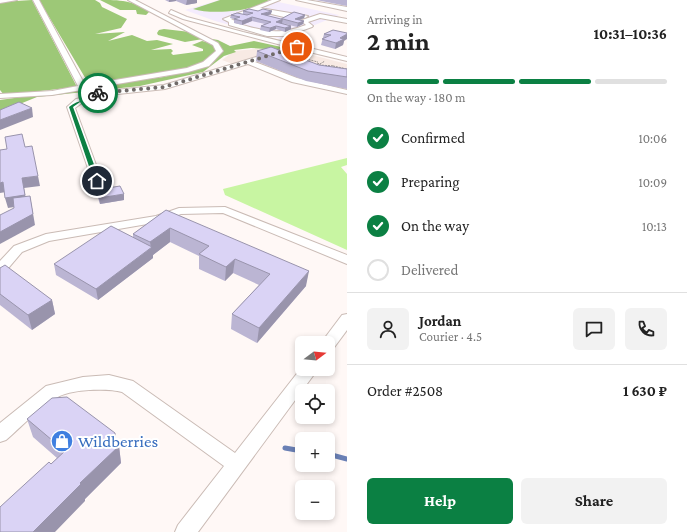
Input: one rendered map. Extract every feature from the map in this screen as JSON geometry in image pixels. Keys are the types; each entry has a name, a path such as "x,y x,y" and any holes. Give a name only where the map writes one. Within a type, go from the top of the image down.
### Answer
{"street":[{"path":"0,1 14,0"},
{"path":"36,0 83,88"},
{"path":"3,97 83,88 153,77 200,67 206,64 220,51 216,44 131,0"},
{"path":"277,0 226,19 233,22 231,24 267,34 287,34 310,26 304,22 312,18 324,16 347,21"},
{"path":"299,0 347,9"},
{"path":"254,8 283,15"},
{"path":"176,12 192,20 200,20 297,48 347,59"},
{"path":"272,19 283,15 296,14 312,18"},
{"path":"181,26 200,20"},
{"path":"247,28 259,24"},
{"path":"97,181 71,107 79,101 94,98 96,94 164,87 248,58 272,56 306,44"},
{"path":"258,51 283,53"},
{"path":"272,56 285,60"},
{"path":"248,58 295,80 347,92"},
{"path":"0,269 18,249 46,238 159,219 179,211 225,210 347,260"},
{"path":"335,336 347,320"},
{"path":"185,532 305,376"},
{"path":"0,434 52,391 83,384 109,382 127,386 237,465"}],"path":[{"path":"292,55 315,61 318,64 331,68 329,69 334,67"},
{"path":"314,66 326,61"},
{"path":"322,63 334,67 341,72"},
{"path":"318,64 347,69"},
{"path":"337,67 346,73"}],"shaded area":[{"path":"219,0 269,0 339,15 281,39 215,21 185,10"},
{"path":"257,49 282,51 289,49 347,64 347,94 305,85 248,64 238,66 222,60 234,51"}],"green space":[{"path":"32,0 77,87 4,95 0,90 0,2"},
{"path":"39,0 95,0 100,3 102,7 127,19 121,28 95,34 125,32 108,41 132,35 147,41 157,40 173,44 151,50 171,49 173,51 171,53 173,55 203,51 203,49 192,45 202,41 214,44 218,50 201,67 90,86"},
{"path":"100,0 132,3 149,12 146,15 137,14 136,10 120,10"},
{"path":"220,0 270,1 243,10 211,12 193,9"},
{"path":"164,29 190,32 203,39 185,42 158,35 157,33 159,30"},
{"path":"209,40 218,40 230,46 254,41 286,48 282,50 251,48 234,50 236,52 224,56 203,72 140,86 37,97 0,112 0,100 163,77 191,71 222,51"},
{"path":"347,158 347,165 341,167 347,174 347,250 225,195 223,189"}],"building":[{"path":"249,9 258,11 263,9 272,11 261,14 281,19 294,12 305,15 295,19 304,21 298,23 283,19 276,22 291,26 285,28 276,26 270,28 261,26 271,22 252,17 242,21 234,19 240,17 231,15 237,13 247,15 253,13 243,11"},
{"path":"333,30 347,34 340,38 344,39 336,43 322,39 331,35 324,34"},
{"path":"271,47 319,65 347,69 347,77 308,71 257,51"},
{"path":"19,102 32,108 0,120 0,110"},
{"path":"22,134 25,147 32,146 38,176 22,178 25,195 5,198 3,182 0,183 0,150 7,149 5,137"},
{"path":"120,186 124,194 99,198 96,190"},
{"path":"30,196 33,214 0,232 0,215 14,208 13,198"},
{"path":"166,210 309,271 259,328 232,314 270,274 235,259 226,267 199,254 209,246 170,228 150,242 133,234"},
{"path":"111,226 152,247 96,289 54,264"},
{"path":"5,265 52,300 28,315 0,294 0,268"},
{"path":"67,397 115,433 115,442 119,446 80,483 81,484 33,532 0,532 0,507 49,462 51,464 65,451 27,419 52,398"}],"waterway":[{"path":"285,448 295,450"},
{"path":"335,456 347,459"}],"way so far":[{"path":"98,93 164,87 261,57 272,56 297,47"}],"place":[{"name":"Wildberries","path":"62,441"}],"route":[{"path":"97,181 71,107 79,101 94,98 98,93"}]}
